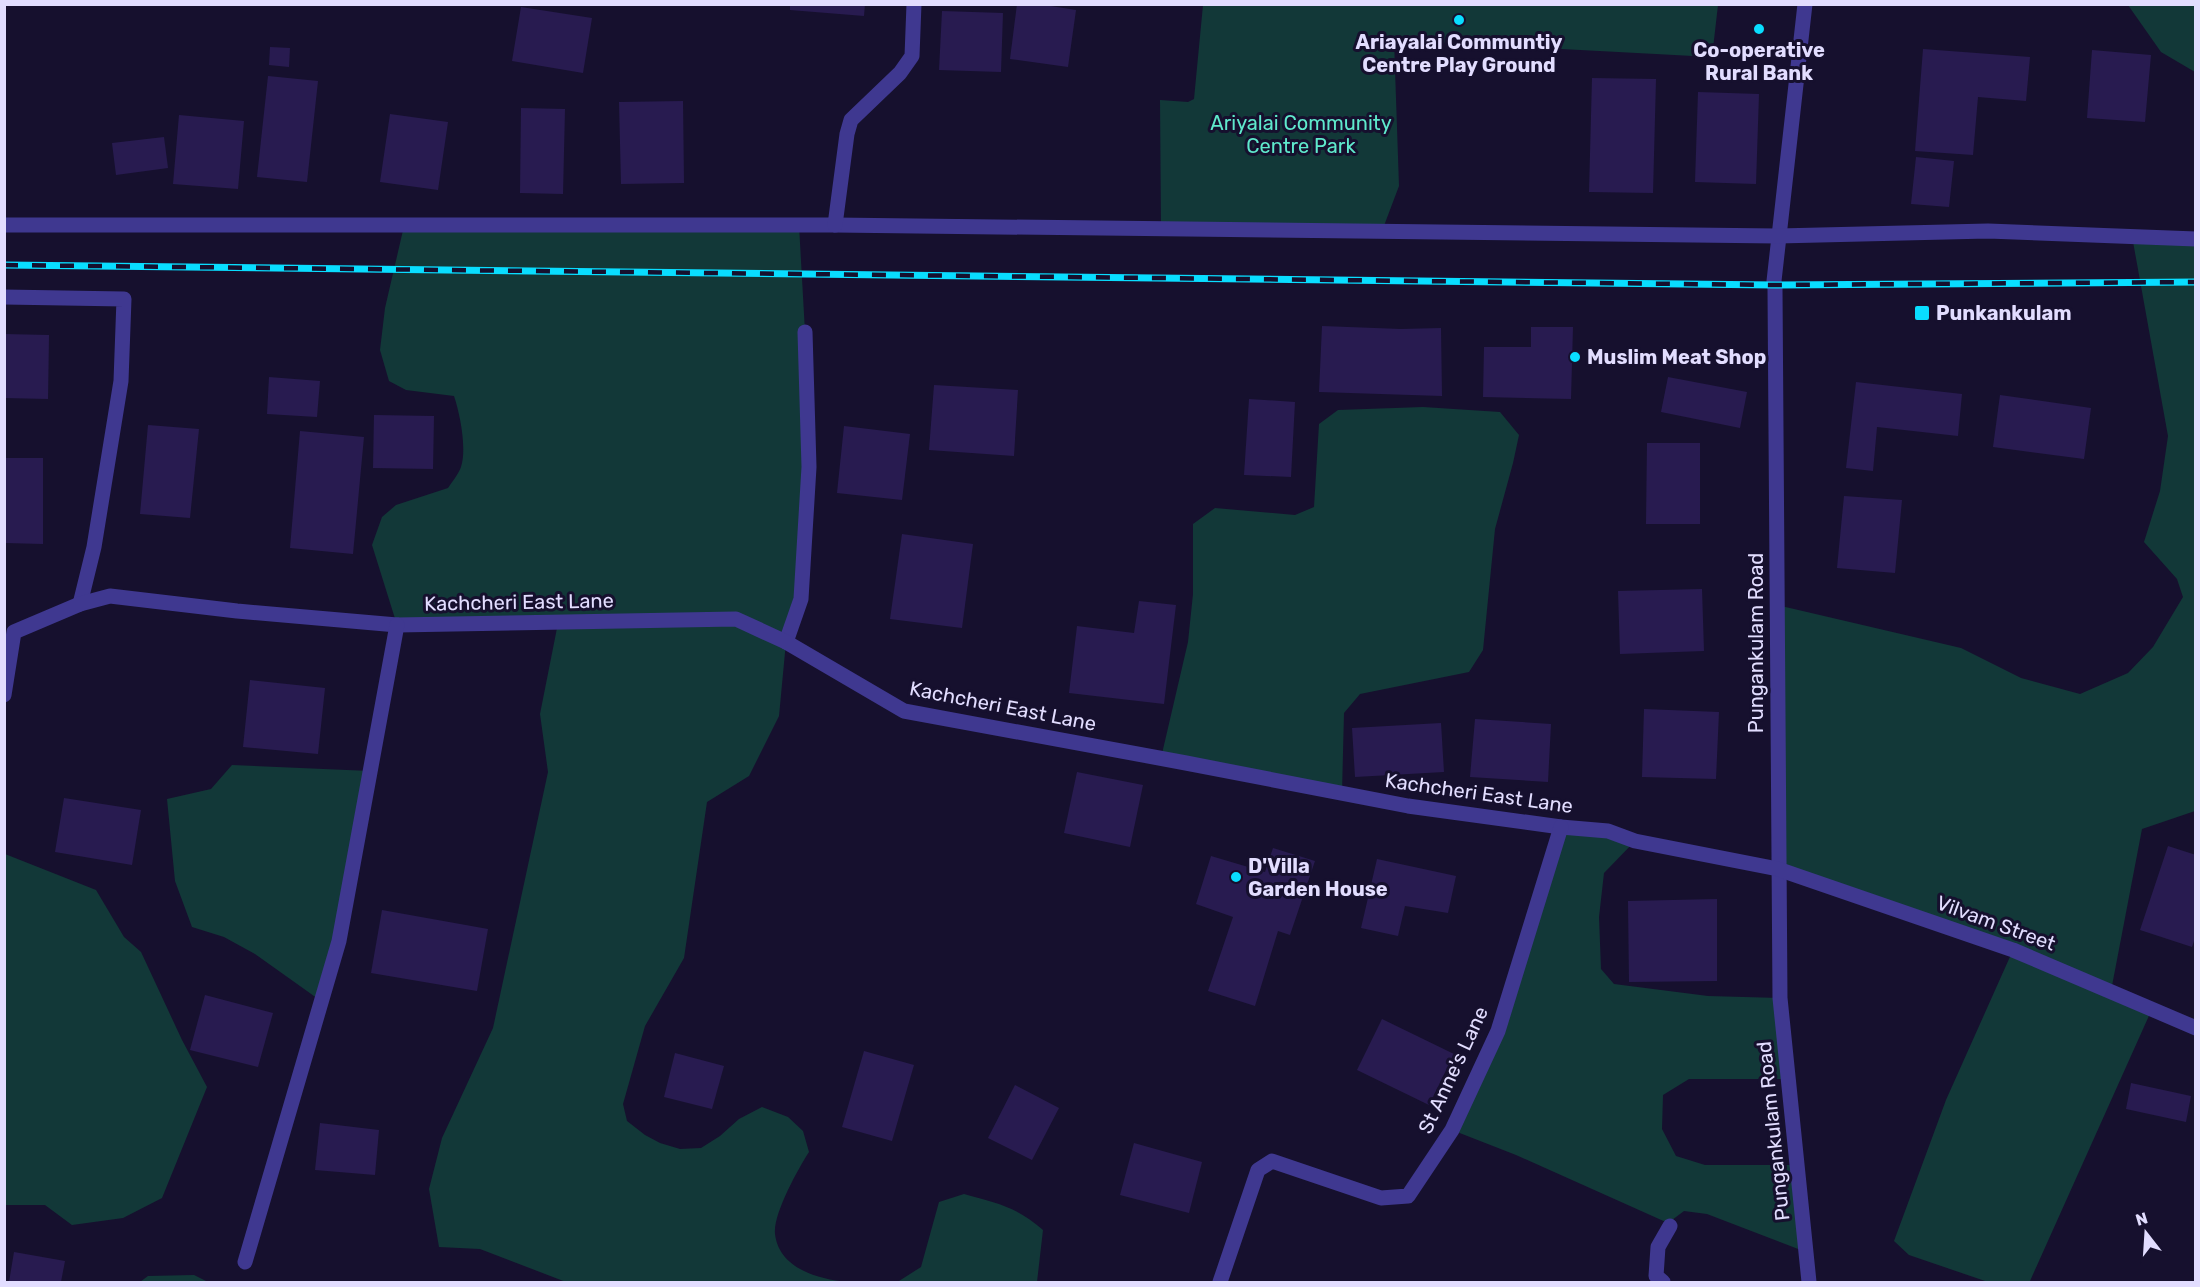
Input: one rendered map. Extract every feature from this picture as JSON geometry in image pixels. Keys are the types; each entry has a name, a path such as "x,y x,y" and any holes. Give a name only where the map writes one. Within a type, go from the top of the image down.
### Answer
{"street":[{"path":"835,225 847,134 851,120 900,73 912,56 914,4"},
{"name":"Pungankulam Road","path":"1805,4 1773,281 1775,289 1780,998 1809,1282"},
{"path":"4,225 835,225 1777,236 1988,231 2196,239"},
{"path":"4,297 124,299 121,381 93,547 80,604"},
{"path":"786,642 801,599 809,467 805,332"},
{"name":"Kachcheri East Lane","path":"4,695 14,632 80,604 110,596 237,611 397,625 736,619 786,642 904,711 1408,806 1560,827 1608,831 1635,841 1778,869"},
{"path":"246,1262 339,940 397,625"},
{"name":"St Anne's Lane","path":"1220,1282 1258,1170 1272,1161 1381,1198 1408,1196 1452,1130 1498,1031 1560,827"},
{"name":"Vilvam Street","path":"1778,869 2013,950 2196,1028"},
{"path":"1663,1282 1656,1276 1658,1247 1670,1226"}],"green space":[{"name":"Ariyalai Community Centre Park","path":"1203,5 1718,5 1712,57 1394,40 1399,186 1382,231 1161,229 1160,100 1188,102 1194,99"},
{"path":"2128,5 2195,5 2195,72 2161,52"},
{"path":"799,225 805,332 801,599 786,642 779,716 749,776 707,802 684,958 645,1026 623,1104 627,1121 660,1143 680,1149 701,1148 720,1136 739,1119 762,1107 788,1117 803,1131 809,1152 793,1180 778,1215 775,1234 778,1246 784,1255 801,1270 824,1278 847,1282 566,1282 480,1249 439,1247 429,1189 442,1138 493,1028 548,772 540,714 558,623 397,625 372,545 382,517 396,505 448,488 457,476 463,460 463,441 454,396 406,390 389,381 380,350 385,308 404,226"},
{"path":"2132,236 2195,239 2195,811 2142,829 2111,991 2152,1009 2030,1281 1988,1282 1909,1255 1894,1241 1946,1100 2013,950 1778,869 1777,605 1961,648 2021,678 2080,694 2128,673 2153,647 2183,597 2177,579 2144,542 2160,491 2168,436"},
{"path":"1423,407 1500,412 1519,435 1495,529 1483,650 1469,672 1360,694 1344,713 1342,793 1161,758 1188,642 1193,594 1193,524 1215,508 1295,515 1314,507 1319,424 1338,410"},
{"path":"232,765 370,771 321,1001 255,954 224,937 192,927 175,881 167,799 211,789"},
{"path":"1561,827 1635,841 1604,873 1599,917 1601,969 1614,984 1708,996 1780,998 1790,1079 1689,1079 1663,1095 1662,1129 1676,1156 1705,1165 1797,1165 1806,1252 1707,1214 1684,1211 1668,1223 1516,1155 1452,1130 1498,1031"},
{"path":"5,854 96,890 124,937 141,952 182,1040 207,1087 162,1198 123,1218 72,1225 45,1205 5,1205"},
{"path":"964,1194 997,1203 1015,1211 1043,1230 1037,1282 890,1282 899,1281 921,1267 939,1202"},
{"path":"194,1275 208,1282 140,1282 148,1276"}],"building":[{"path":"790,4 865,4 864,16 790,10"},
{"path":"1017,4 1038,4 1076,10 1068,67 1010,59"},
{"path":"521,7 592,18 583,73 512,61"},
{"path":"942,11 1003,13 1001,72 939,70"},
{"path":"270,47 290,48 289,67 269,65"},
{"path":"1923,49 2030,57 2026,101 1978,97 1973,155 1915,151"},
{"path":"2092,50 2151,55 2145,122 2087,118"},
{"path":"268,76 318,81 307,182 257,177"},
{"path":"1592,78 1656,79 1653,193 1589,192"},
{"path":"1698,92 1759,94 1756,184 1695,182"},
{"path":"683,101 684,183 621,184 619,102"},
{"path":"521,108 565,109 563,194 520,193"},
{"path":"390,114 448,122 438,190 380,182"},
{"path":"179,115 244,121 238,189 173,184"},
{"path":"164,137 168,168 116,175 112,143"},
{"path":"1916,157 1954,161 1949,207 1911,204"},
{"path":"1322,326 1441,328 1442,396 1319,392"},
{"path":"1531,327 1573,327 1571,399 1483,397 1484,347 1531,347"},
{"path":"4,334 49,335 48,399 4,398"},
{"path":"269,377 320,381 317,417 267,414"},
{"path":"1668,377 1747,392 1740,428 1661,412"},
{"path":"1856,382 1962,394 1958,436 1877,427 1873,471 1846,468"},
{"path":"934,385 1018,390 1014,456 929,450"},
{"path":"2000,395 2091,408 2084,459 1993,447"},
{"path":"1249,399 1295,402 1291,477 1244,475"},
{"path":"374,415 434,416 433,469 373,468"},
{"path":"148,425 199,429 190,518 140,514"},
{"path":"844,426 910,434 902,500 837,493"},
{"path":"300,431 364,437 353,554 290,548"},
{"path":"1647,443 1700,443 1700,524 1646,524"},
{"path":"5,458 43,458 43,544 5,543"},
{"path":"1844,496 1902,500 1895,573 1837,568"},
{"path":"902,534 973,544 962,628 890,619"},
{"path":"1702,589 1704,651 1620,654 1618,591"},
{"path":"1139,601 1176,605 1164,704 1069,693 1077,626 1134,633"},
{"path":"250,680 325,688 318,754 243,747"},
{"path":"1644,709 1719,712 1716,779 1642,777"},
{"path":"1475,719 1551,724 1548,782 1470,777"},
{"path":"1441,723 1444,772 1355,777 1352,728"},
{"path":"1077,772 1143,785 1130,847 1064,833"},
{"path":"64,798 141,810 132,865 55,852"},
{"path":"2168,846 2196,855 2196,935 2192,947 2140,930"},
{"path":"1273,848 1315,861 1290,935 1278,931 1255,1006 1208,991 1233,917 1196,904 1211,856 1265,872"},
{"path":"1377,859 1456,876 1448,913 1405,906 1398,936 1361,928"},
{"path":"1717,899 1717,981 1629,982 1628,901"},
{"path":"382,910 488,929 477,991 371,973"},
{"path":"205,995 273,1013 258,1067 190,1050"},
{"path":"1382,1019 1454,1054 1429,1105 1357,1070"},
{"path":"864,1051 914,1065 892,1141 842,1127"},
{"path":"675,1053 724,1066 712,1109 664,1097"},
{"path":"2131,1083 2191,1096 2186,1122 2126,1109"},
{"path":"1015,1085 1059,1108 1032,1160 988,1138"},
{"path":"320,1123 379,1130 375,1175 315,1170"},
{"path":"1134,1143 1202,1162 1189,1213 1120,1195"},
{"path":"14,1252 65,1261 61,1282 9,1282"}],"railway":[{"path":"4,265 1775,285 2196,282"}],"place":[{"name":"Ariayalai Communtiy Centre Play Ground","path":"1459,20"},
{"name":"Co-operative Rural Bank","path":"1759,29"},
{"name":"Punkankulam","path":"1922,313"},
{"name":"Muslim Meat Shop","path":"1575,357"},
{"name":"D'Villa Garden House","path":"1236,877"}]}
